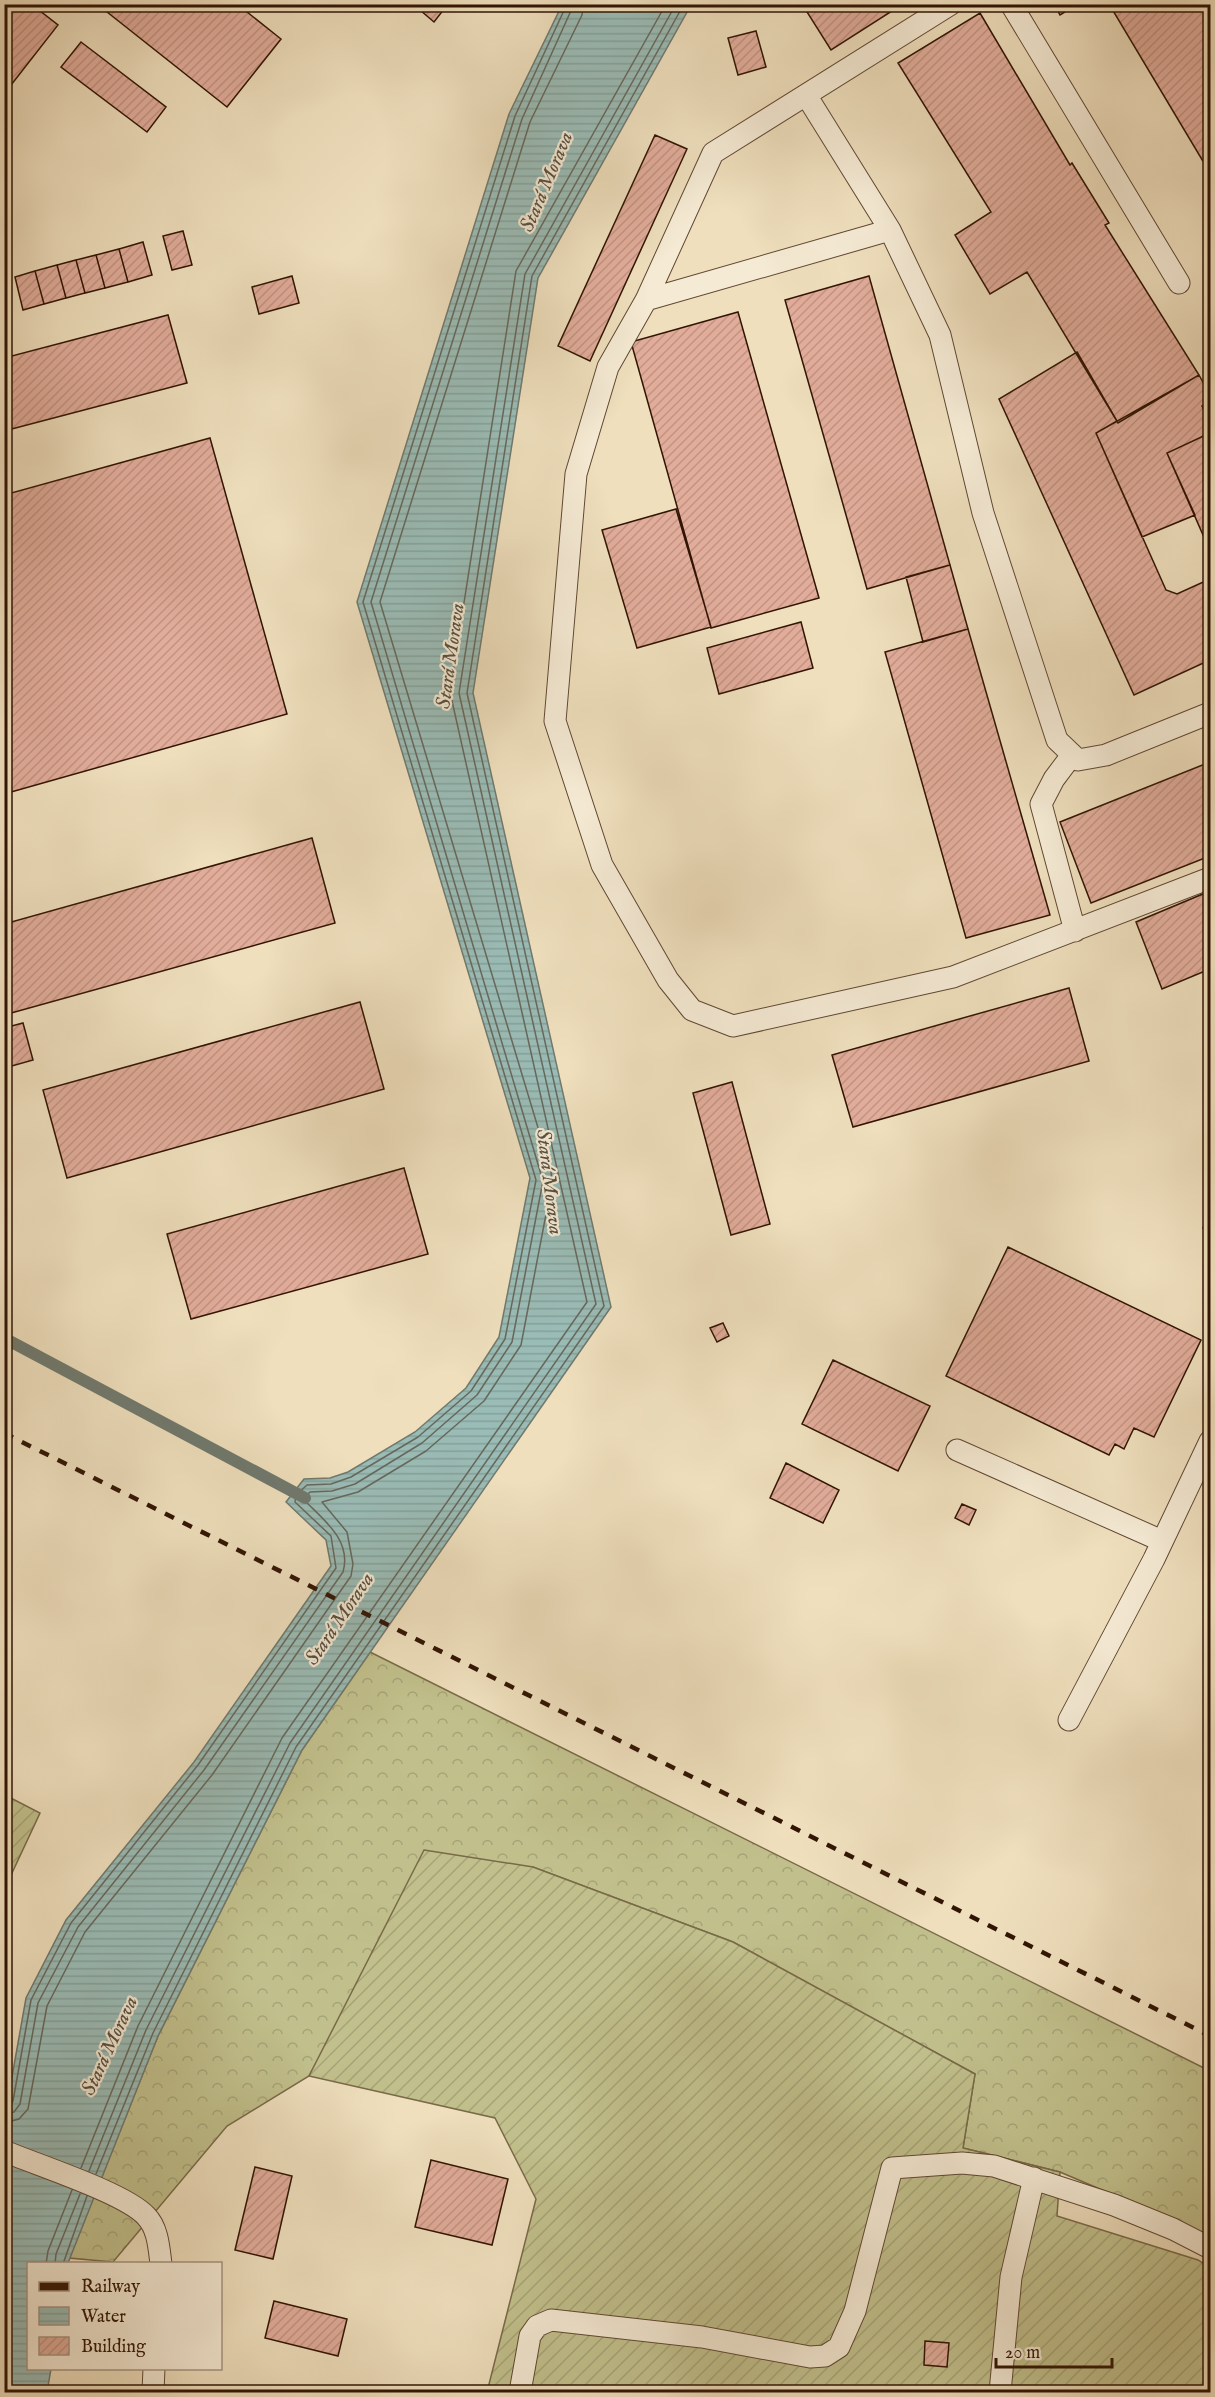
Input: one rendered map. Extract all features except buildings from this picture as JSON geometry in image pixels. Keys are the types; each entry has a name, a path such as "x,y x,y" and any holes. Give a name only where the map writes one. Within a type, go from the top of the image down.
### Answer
{"lane":[{"path":"951,4 713,153 646,300 608,368 576,474 555,721 602,865 668,980 692,1010 733,1026 953,977 1210,878"},
{"path":"1011,4 1179,283"},
{"path":"806,95 890,230 940,335 983,513 1057,740 1078,760 1106,755 1210,713"},
{"path":"646,300 890,230"},
{"path":"1072,755 1054,779 1041,804 1075,931"},
{"path":"1070,1720 1162,1541 1210,1441"},
{"path":"957,1450 1162,1541"},
{"path":"4,2151 125,2200 147,2216 159,2240 161,2262"},
{"path":"520,2392 530,2336 537,2326 551,2320 702,2337 810,2357 825,2356 839,2347 855,2311 892,2168 962,2163 994,2166 1143,2217 1210,2248"},
{"path":"1000,2392 1011,2277 1034,2178"},
{"path":"153,2392 154,2370"}],"green space":[{"path":"370,1652 1210,2071 1210,2236 1060,2172 963,2148 975,2074 733,1942 533,1867 390,1929 309,2076 227,2126 113,2262 69,2258 158,2036 302,1750"},
{"path":"5,1795 40,1813 5,1888"},
{"path":"424,1850 533,1867 733,1942 975,2074 963,2148 1060,2172 1057,2216 1198,2260 1210,2268 1210,2392 487,2392 536,2199 495,2118 309,2076"}],"water":[{"name":"Stará Morava","path":"562,5 691,5 538,278 473,693 611,1307 302,1750 158,2036 68,2262 27,2262 27,2370 51,2370 47,2392 5,2392 5,2116 26,1998 66,1920 194,1762 331,1566 326,1540 286,1502 304,1479 330,1478 348,1472 415,1432 466,1388 499,1337 530,1178 357,602 509,114"}],"waterway":[{"path":"4,1338 305,1498"}],"railway":[{"path":"4,1433 1210,2036"}]}
